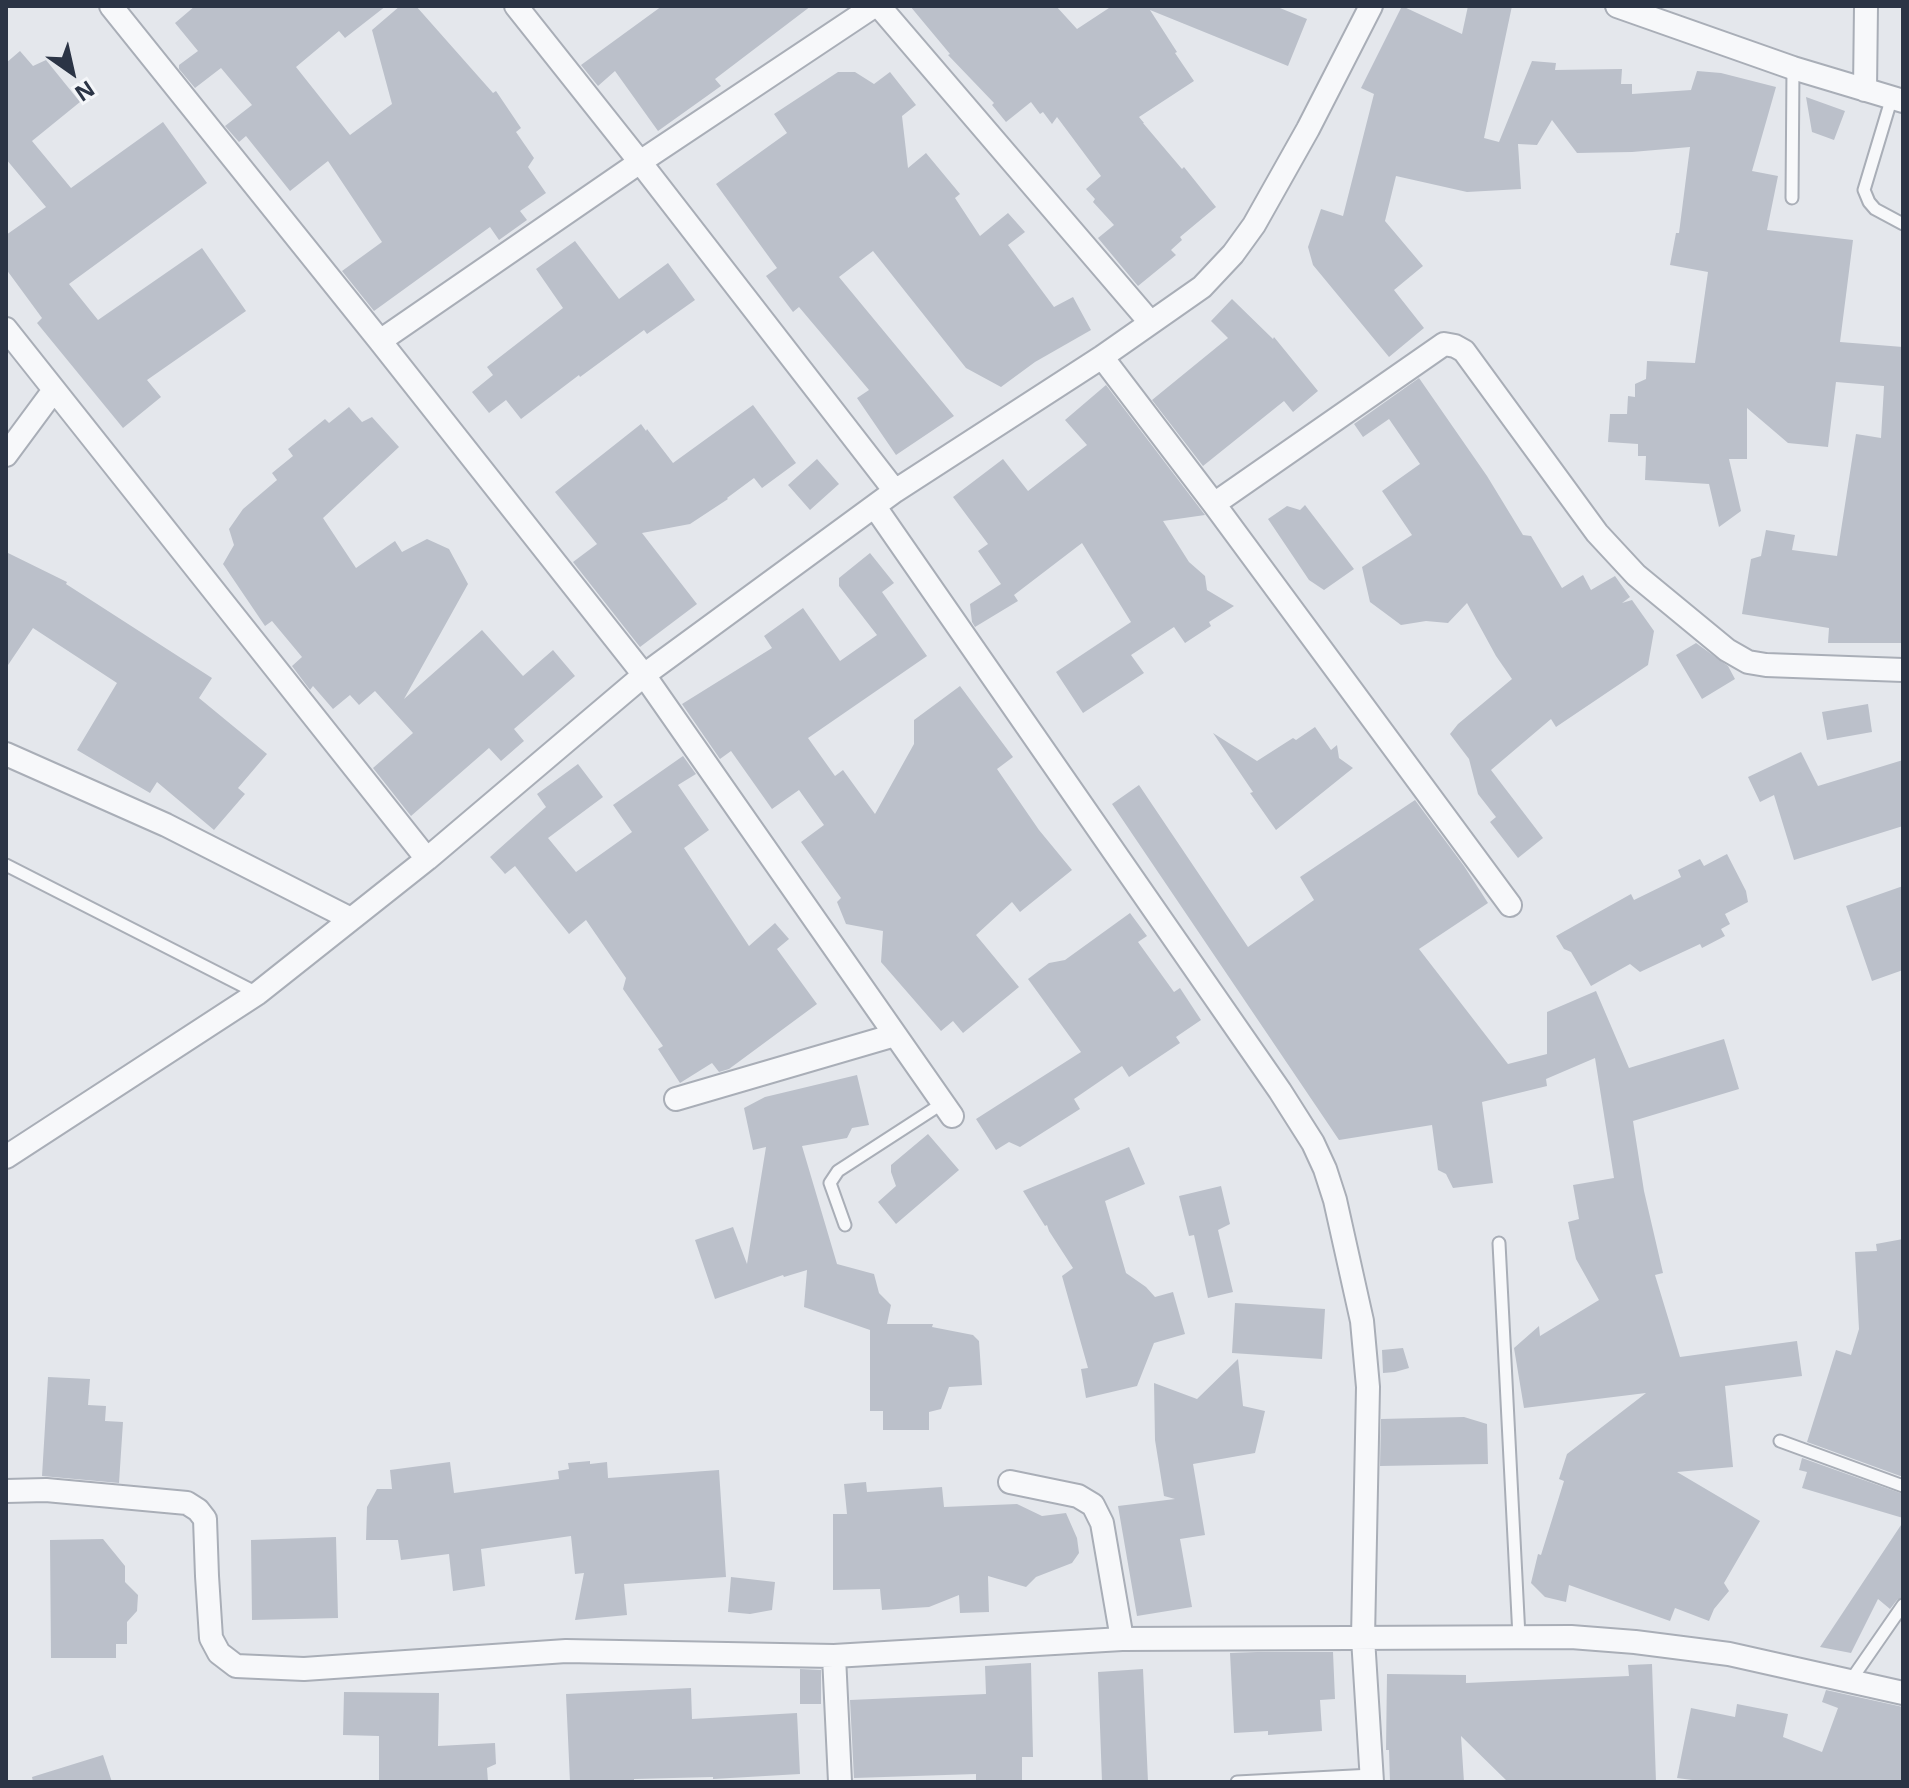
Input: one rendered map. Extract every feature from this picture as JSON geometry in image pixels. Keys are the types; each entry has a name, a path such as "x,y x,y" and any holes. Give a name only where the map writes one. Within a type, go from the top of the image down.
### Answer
{"street":[{"path":"111,6 644,675 948,1110"},
{"path":"516,6 895,491"},
{"path":"380,341 640,162 876,6 1150,322"},
{"path":"6,1157 258,993 427,859 644,675 895,491 1102,357 1202,287 1233,254 1254,225 1371,6"},
{"path":"1617,6 1793,68 1898,99"},
{"path":"1865,90 1866,6"},
{"path":"6,329 427,859"},
{"path":"1214,504 1444,344 1455,346 1464,351 1597,533 1636,575 1727,650 1748,662 1766,665 1903,670"},
{"path":"1102,357 1510,905"},
{"path":"6,455 54,390"},
{"path":"875,507 1280,1091 1313,1143 1325,1169 1362,1321 1368,1387 1363,1638 1372,1779"},
{"path":"6,754 166,825 351,919"},
{"path":"676,1099 895,1035"},
{"path":"1010,1482 1078,1496 1093,1505 1102,1523 1122,1639"},
{"path":"6,1491 46,1490 187,1503 198,1510 205,1519 211,1638 219,1653 236,1666 304,1669 566,1651 834,1656 1122,1639 1571,1637 1729,1654 1903,1693"},
{"path":"834,1656 840,1782"}],"lane":[{"path":"1792,198 1793,68"},
{"path":"1898,99 1864,190 1875,209 1903,224"},
{"path":"6,865 258,993"},
{"path":"845,1225 830,1183 838,1171 948,1110"},
{"path":"1499,1243 1519,1637"},
{"path":"1780,1441 1903,1486"},
{"path":"1851,1680 1903,1605"},
{"path":"1237,1782 1372,1779"}],"building":[{"path":"195,6 386,6 345,38 339,31 296,67 350,135 392,104 372,30 400,6 416,6 493,93 496,91 521,128 516,132 534,158 528,167 546,193 520,211 527,220 499,240 490,227 374,311 342,271 382,242 328,161 290,191 246,136 239,142 225,126 252,105 221,68 195,88 179,69 179,65 198,51 175,23"},
{"path":"662,6 811,6 715,79 721,86 658,131 615,71 598,86 581,65"},
{"path":"910,6 1056,6 1077,29 1112,6 1275,6 1307,19 1288,66 1150,10 1194,81 1139,117 1216,207 1180,237 1182,240 1171,250 1176,255 1138,286 1098,238 1114,225 1093,202 1095,199 1086,189 1101,176 1057,117 1052,124 1031,102 1006,122 992,105 994,103 948,55"},
{"path":"1402,6 1462,34 1468,6 1512,6 1484,138 1499,142 1532,61 1556,63 1555,70 1622,69 1621,84 1632,84 1632,94 1691,90 1697,71 1721,73 1776,87 1752,171 1778,176 1767,230 1853,240 1840,342 1903,347 1903,643 1828,643 1829,628 1742,614 1751,559 1761,556 1766,530 1795,535 1792,550 1837,556 1856,434 1881,438 1884,386 1836,382 1828,447 1788,443 1747,408 1747,459 1729,459 1741,511 1719,527 1709,484 1645,480 1646,456 1638,456 1638,444 1608,442 1610,414 1627,414 1628,396 1635,397 1635,384 1646,379 1647,361 1695,363 1708,272 1670,265 1676,233 1679,233 1690,147 1577,153 1552,120 1537,145 1518,144 1521,189 1467,192 1396,176 1385,221 1423,266 1394,290 1424,328 1389,357 1313,265 1308,247 1321,209 1343,216 1374,94 1361,88"},
{"path":"20,51 33,66 46,60 80,102 32,141 71,188 163,122 207,183 69,284 98,320 202,248 246,311 147,380 161,397 123,428 37,323 42,318 6,269 6,235 46,207 6,159 6,63"},
{"path":"838,72 855,72 874,84 890,72 916,105 902,116 908,168 926,153 960,194 955,198 980,236 1008,213 1025,232 1008,245 1054,307 1073,297 1091,330 1035,362 1001,387 966,368 873,251 839,277 954,416 896,455 857,398 869,390 799,307 793,312 766,276 777,268 716,184 787,133 774,114"},
{"path":"1806,97 1845,111 1834,140 1812,132"},
{"path":"575,241 619,299 668,263 695,300 647,334 644,330 521,419 506,400 489,413 472,392 493,375 487,367 563,308 536,269"},
{"path":"1232,299 1274,337 1318,391 1293,412 1284,401 1203,466 1152,400 1228,338 1211,321"},
{"path":"1419,378 1487,476 1523,535 1531,536 1562,588 1583,575 1591,590 1615,576 1630,597 1622,603 1632,600 1654,631 1648,665 1556,727 1551,719 1491,770 1543,838 1518,858 1490,822 1496,817 1478,794 1469,759 1450,734 1512,679 1467,603 1448,623 1426,621 1401,625 1370,602 1362,567 1412,535 1382,491 1420,464 1389,419 1363,437 1354,424"},
{"path":"1106,385 1205,515 1163,521 1189,562 1205,576 1207,590 1234,606 1185,643 1174,627 1131,655 1144,673 1083,713 1056,672 1131,622 1082,543 1014,595 1018,601 975,627 970,604 1001,584 978,551 988,544 953,497 1003,459 1028,491 1087,445 1065,420"},
{"path":"753,405 796,463 762,488 754,478 690,524 642,533 697,604 640,647 573,562 597,544 555,492 641,424 673,463"},
{"path":"349,407 362,422 372,417 399,447 323,518 356,568 395,541 402,552 427,539 449,549 468,584 404,699 482,630 523,676 553,650 575,676 514,729 524,741 501,761 489,748 411,816 373,768 413,733 375,691 359,705 350,695 333,709 313,686 310,690 292,666 302,657 272,621 265,626 223,564 234,545 229,529 243,509 277,480 272,473 293,456 288,449 325,419 329,423"},
{"path":"817,459 839,484 810,510 788,485"},
{"path":"1305,505 1354,569 1324,590 1309,580 1268,519 1287,506 1300,510"},
{"path":"6,552 67,582 212,678 199,698 267,754 238,788 245,794 214,830 157,782 150,793 77,750 117,683 33,628 6,668"},
{"path":"870,553 894,583 882,592 927,656 808,738 835,776 843,770 875,814 914,744 914,720 960,686 1013,757 997,769 1039,830 1072,870 1020,912 1012,902 976,935 1019,987 963,1033 953,1021 941,1031 881,962 883,931 846,924 837,902 841,898 801,842 824,825 799,790 772,809 731,751 720,759 682,704 772,648 764,636 803,608 840,661 877,635 839,586 839,578"},
{"path":"1696,643 1728,666 1735,679 1702,699 1676,655"},
{"path":"1868,704 1872,732 1827,740 1822,712"},
{"path":"1315,727 1331,750 1337,745 1339,758 1353,768 1276,830 1213,733 1257,761"},
{"path":"1801,752 1818,786 1903,760 1903,826 1794,860 1774,795 1760,802 1748,777"},
{"path":"683,756 696,774 678,785 709,830 684,848 749,946 775,923 789,939 777,949 817,1004 729,1069 719,1072 712,1063 680,1083 658,1049 663,1046 623,989 626,978 586,920 569,934 515,866 505,874 490,857 546,807 537,794 578,764 603,797 548,838 576,872 632,832 613,805"},
{"path":"1139,785 1248,947 1314,900 1300,877 1415,800 1488,903 1419,949 1508,1064 1547,1054 1547,1012 1596,991 1629,1068 1724,1039 1739,1089 1633,1121 1644,1191 1663,1273 1655,1275 1680,1357 1797,1341 1802,1376 1725,1386 1733,1467 1677,1472 1760,1521 1724,1583 1729,1591 1714,1609 1709,1621 1675,1608 1670,1621 1569,1585 1566,1602 1545,1597 1531,1583 1564,1481 1559,1479 1567,1454 1646,1393 1524,1408 1514,1348 1539,1326 1540,1336 1599,1300 1576,1259 1568,1222 1579,1219 1573,1185 1614,1178 1595,1058 1546,1079 1547,1086 1482,1102 1493,1183 1453,1188 1446,1174 1438,1170 1432,1125 1339,1140 1112,804"},
{"path":"1727,854 1746,891 1748,902 1725,914 1730,924 1721,929 1725,936 1702,948 1700,944 1640,972 1630,964 1591,986 1571,952 1564,949 1556,936 1631,894 1634,900 1681,877 1678,870 1700,859 1704,866"},
{"path":"1903,886 1903,970 1872,981 1846,906"},
{"path":"1130,913 1147,936 1138,942 1174,992 1180,988 1201,1020 1176,1037 1180,1043 1129,1077 1122,1066 1074,1099 1080,1109 1020,1147 1009,1142 996,1150 976,1119 1081,1052 1028,979 1049,963 1065,960"},
{"path":"857,1075 869,1125 852,1128 847,1138 802,1146 837,1264 874,1274 879,1293 891,1305 887,1324 933,1324 932,1327 973,1335 979,1341 982,1385 949,1387 941,1409 929,1412 929,1430 883,1430 883,1411 870,1411 870,1330 804,1307 807,1270 783,1275 715,1299 695,1240 733,1227 747,1264 766,1147 753,1150 744,1108 765,1097"},
{"path":"928,1134 959,1170 896,1224 878,1202 896,1186 891,1165"},
{"path":"1129,1147 1145,1184 1105,1201 1126,1273 1155,1297 1173,1292 1185,1334 1154,1343 1137,1386 1086,1398 1081,1369 1088,1368 1062,1276 1073,1268 1023,1191"},
{"path":"1221,1186 1230,1224 1218,1230 1233,1292 1208,1298 1194,1235 1189,1236 1179,1196"},
{"path":"1903,1239 1903,1477 1807,1442 1836,1350 1851,1355 1859,1329 1855,1252 1877,1251 1876,1244"},
{"path":"1235,1303 1325,1309 1322,1359 1232,1353"},
{"path":"1403,1348 1409,1368 1383,1373 1382,1350"},
{"path":"1238,1359 1243,1406 1265,1411 1255,1453 1193,1464 1205,1535 1180,1539 1192,1607 1137,1616 1118,1506 1175,1499 1164,1496 1155,1440 1154,1383 1197,1399"},
{"path":"48,1377 90,1379 88,1405 106,1406 105,1421 123,1422 119,1483 42,1476"},
{"path":"1464,1417 1487,1424 1488,1464 1380,1466 1381,1419"},
{"path":"1802,1458 1903,1494 1903,1518 1802,1488 1807,1472 1799,1470"},
{"path":"590,1461 590,1464 607,1462 608,1478 719,1470 726,1577 624,1584 627,1615 575,1620 584,1573 575,1574 571,1536 481,1549 485,1586 453,1591 449,1554 401,1560 398,1540 366,1540 367,1507 377,1489 392,1489 390,1470 450,1462 454,1493 559,1479 558,1471 569,1469 568,1463"},
{"path":"866,1482 867,1492 942,1487 944,1507 1017,1504 1042,1516 1066,1513 1077,1538 1079,1553 1072,1563 1036,1577 1026,1587 988,1576 989,1612 960,1613 959,1595 929,1607 882,1610 880,1589 833,1590 833,1514 847,1514 844,1484"},
{"path":"1903,1522 1903,1597 1890,1609 1878,1599 1851,1653 1820,1647"},
{"path":"336,1537 338,1618 252,1620 251,1540"},
{"path":"103,1539 125,1566 125,1582 138,1595 137,1611 127,1622 127,1644 116,1644 116,1658 51,1658 50,1540"},
{"path":"731,1577 775,1582 772,1610 750,1614 728,1612"},
{"path":"1333,1652 1335,1699 1320,1700 1322,1731 1268,1735 1268,1731 1234,1733 1230,1653"},
{"path":"1031,1663 1033,1757 1022,1757 1022,1782 976,1782 976,1774 854,1778 850,1700 986,1694 985,1666"},
{"path":"1652,1664 1656,1782 1508,1782 1461,1736 1464,1782 1390,1782 1389,1750 1386,1750 1387,1674 1466,1675 1466,1683 1629,1676 1628,1665"},
{"path":"800,1669 821,1670 821,1704 800,1704"},
{"path":"1143,1669 1148,1782 1102,1782 1098,1672"},
{"path":"691,1688 692,1719 797,1713 800,1774 570,1782 566,1694"},
{"path":"1826,1690 1903,1707 1903,1782 1707,1782 1677,1778 1691,1708 1735,1717 1737,1704 1788,1714 1783,1737 1822,1752 1838,1708 1822,1702"},
{"path":"344,1692 439,1693 438,1746 495,1743 496,1764 487,1768 488,1782 379,1782 379,1736 343,1735"},
{"path":"103,1755 112,1782 33,1782 32,1777"}]}
